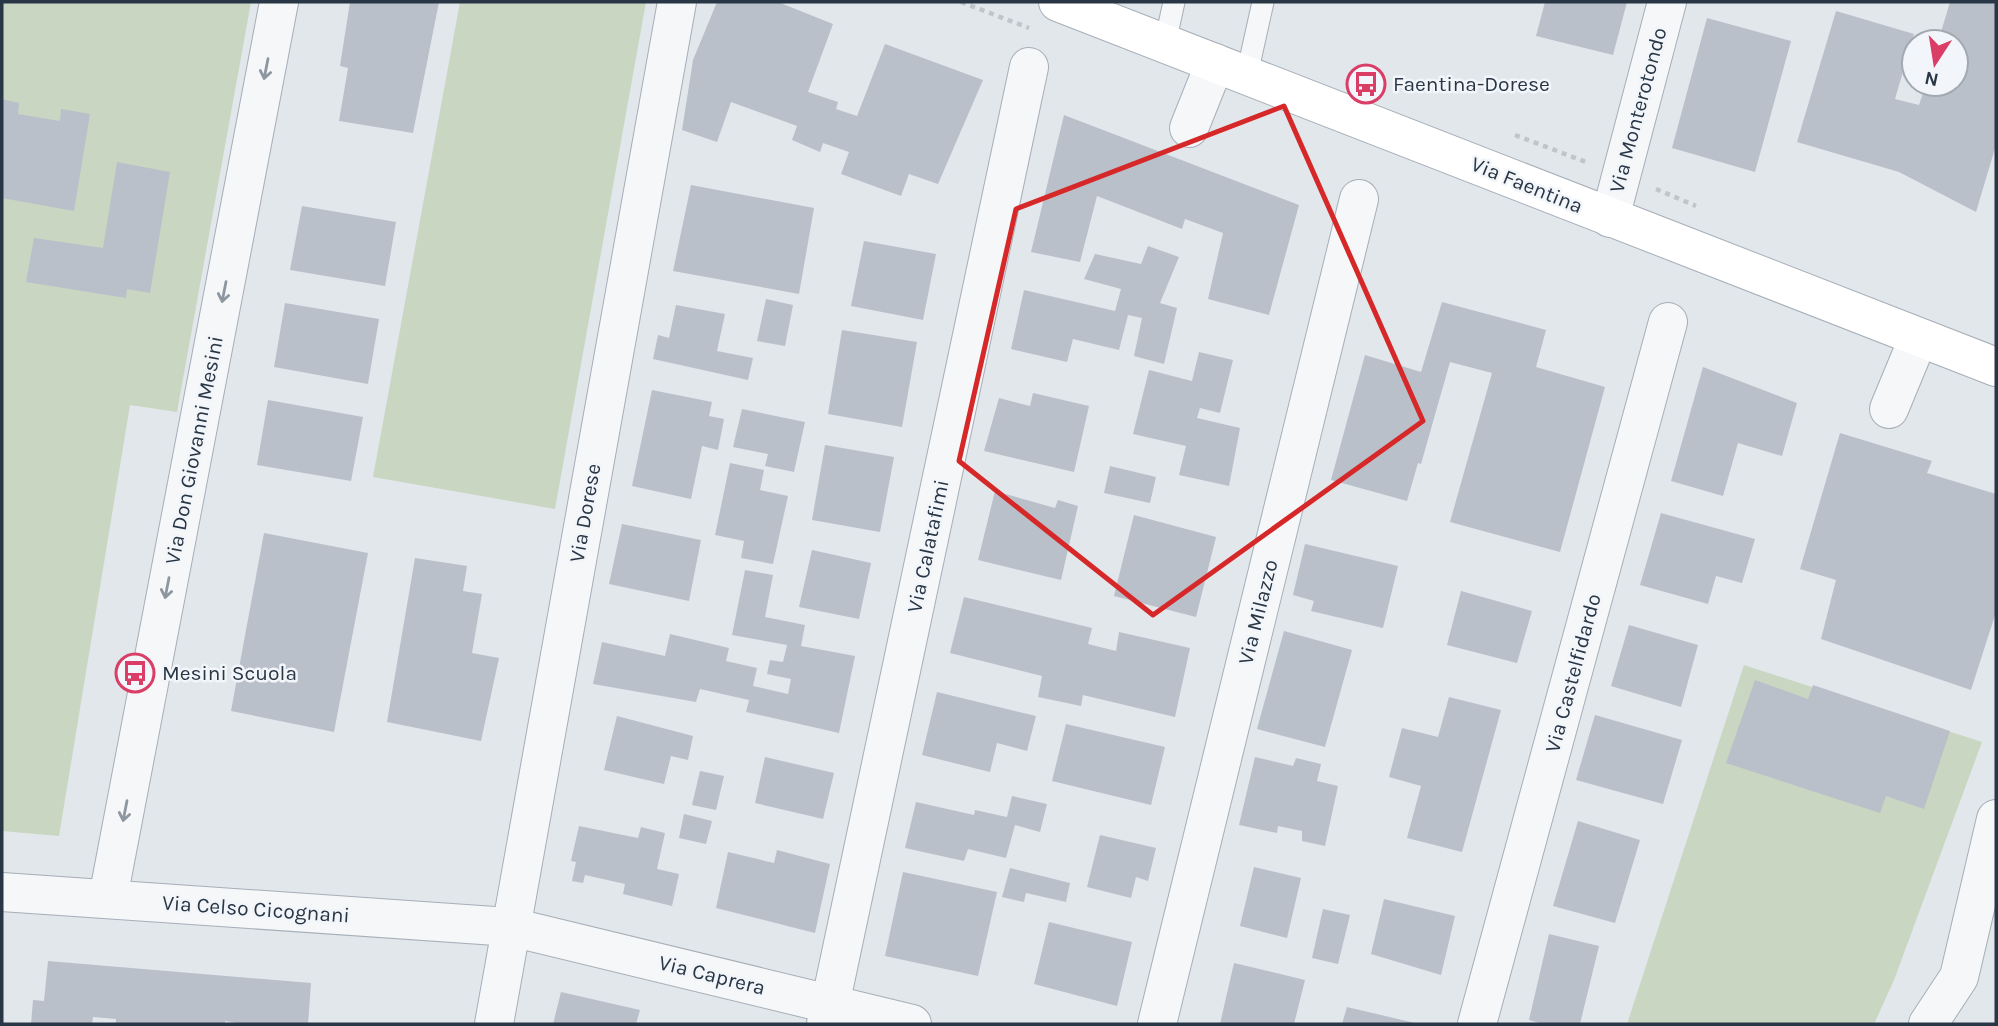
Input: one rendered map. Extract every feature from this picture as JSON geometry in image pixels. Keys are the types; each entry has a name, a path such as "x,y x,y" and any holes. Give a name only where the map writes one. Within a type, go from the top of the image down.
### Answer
{"street":[{"name":"Via Don Giovanni Mesini","path":"108,898 279,2"},
{"name":"Via Dorese","path":"494,1024 677,2"},
{"name":"Via Faentina","path":"1058,2 1996,367"},
{"name":"Via Monterotondo","path":"1610,218 1667,2"},
{"name":"Via Calatafimi","path":"828,1014 1029,67"},
{"path":"1189,128 1231,69"},
{"name":"Via Milazzo","path":"1157,1024 1359,199"},
{"name":"Via Castelfidardo","path":"1477,1024 1668,321"},
{"path":"1889,410 1919,339"},
{"path":"1928,1024 1959,976 1996,819"},
{"name":"Via Celso Cicognani","path":"2,891 511,927"},
{"name":"Via Caprera","path":"511,927 828,1014 912,1024"}],"lane":[{"path":"1165,44 1174,2"},
{"path":"1231,69 1263,2"}],"highlighted area":[{"path":"1284,106 1423,421 1153,615 959,461 1016,209"}],"green space":[{"path":"2,2 251,2 177,412 130,405 59,836 2,831"},
{"path":"460,2 646,2 555,509 373,477"},
{"path":"1744,665 1982,742 1894,980 1874,1024 1627,1024"}],"building":[{"path":"350,2 439,2 413,133 339,121 348,68 340,66"},
{"path":"717,2 778,2 833,24 808,92 838,102 836,109 857,116 885,44 983,80 938,184 909,174 901,196 841,174 849,152 823,143 820,152 792,140 797,126 731,102 717,142 682,130 693,60"},
{"path":"1545,2 1627,2 1613,55 1536,36"},
{"path":"1950,2 1996,2 1996,145 1976,212 1899,172 1797,142 1836,11 1900,30 1900,82 1895,99 1919,105 1921,98 1970,98 1970,28 1942,28"},
{"path":"1707,18 1791,41 1755,172 1672,148"},
{"path":"2,99 19,103 18,114 60,121 61,109 90,114 74,211 2,198"},
{"path":"1064,115 1299,205 1269,315 1208,299 1223,233 1185,219 1182,229 1097,196 1080,262 1031,252"},
{"path":"117,162 170,172 150,293 127,289 126,298 26,282 34,238 103,248"},
{"path":"691,185 814,208 799,294 673,271"},
{"path":"302,206 396,222 385,286 290,270"},
{"path":"864,241 936,254 923,320 851,306"},
{"path":"1148,246 1179,257 1160,303 1177,308 1164,364 1134,356 1142,318 1128,315 1119,350 1073,339 1067,362 1011,349 1024,290 1115,311 1121,289 1084,279 1095,254 1141,264"},
{"path":"766,299 793,305 785,346 757,341"},
{"path":"1442,302 1546,330 1536,367 1605,387 1560,552 1450,522 1492,373 1450,362 1421,464 1418,463 1407,501 1331,480 1365,355 1421,372"},
{"path":"285,303 379,319 368,384 274,367"},
{"path":"676,305 725,314 717,351 753,358 748,380 653,359 658,335 669,338"},
{"path":"842,330 917,342 902,427 828,414"},
{"path":"1199,352 1233,360 1220,413 1200,408 1197,418 1240,428 1229,486 1179,475 1186,446 1133,434 1149,370 1192,381"},
{"path":"1703,367 1797,403 1782,456 1738,443 1723,496 1671,481"},
{"path":"652,390 712,402 709,416 724,419 718,450 702,446 691,499 632,486"},
{"path":"1033,393 1089,406 1074,472 984,451 999,398 1030,406"},
{"path":"268,400 363,417 351,481 257,465"},
{"path":"742,409 805,422 794,472 765,466 768,454 733,447"},
{"path":"1840,433 1932,461 1927,473 1996,494 1996,612 1971,690 1821,639 1836,580 1800,569"},
{"path":"825,445 894,457 880,532 812,520"},
{"path":"730,463 764,470 760,490 788,496 773,564 741,558 744,541 715,535"},
{"path":"1110,466 1156,477 1150,503 1104,493"},
{"path":"995,491 1055,508 1058,500 1078,506 1061,580 978,560"},
{"path":"1661,513 1755,539 1742,583 1716,576 1708,604 1640,585"},
{"path":"1134,515 1216,537 1196,617 1114,596"},
{"path":"622,524 701,540 689,601 609,584"},
{"path":"264,533 368,553 334,732 231,711"},
{"path":"1305,544 1398,566 1383,628 1311,611 1314,601 1293,595"},
{"path":"812,550 871,563 859,619 799,607"},
{"path":"415,558 467,566 463,591 482,594 472,653 499,658 481,741 387,722"},
{"path":"745,570 773,575 765,617 805,625 801,646 855,656 839,733 746,712 749,700 700,689 696,702 593,684 602,642 665,656 670,634 729,648 726,661 757,668 753,686 788,694 791,679 767,674 770,660 783,662 787,645 732,635"},
{"path":"1461,591 1532,611 1517,663 1447,645"},
{"path":"964,597 1092,628 1088,644 1116,651 1119,632 1190,648 1175,717 1083,695 1081,706 1038,697 1042,676 950,653"},
{"path":"1629,625 1698,645 1681,707 1611,686"},
{"path":"1284,631 1352,650 1325,747 1257,729"},
{"path":"1755,680 1808,699 1813,685 1950,731 1924,809 1886,796 1880,813 1726,763"},
{"path":"937,692 1036,716 1027,751 997,743 990,772 922,755"},
{"path":"1449,697 1501,710 1462,852 1407,838 1421,786 1389,777 1402,728 1438,737"},
{"path":"1595,715 1682,740 1663,804 1576,780"},
{"path":"617,716 693,736 688,760 671,756 664,784 604,770"},
{"path":"1066,724 1165,747 1151,805 1052,781"},
{"path":"765,757 834,773 823,819 755,803"},
{"path":"1255,757 1293,766 1296,758 1321,764 1317,781 1338,786 1325,846 1302,841 1302,831 1278,826 1277,833 1239,825"},
{"path":"700,771 724,776 716,810 692,805"},
{"path":"1012,796 1047,804 1040,832 1015,825 1006,858 968,849 964,861 905,848 916,802 974,815 975,810 1007,817"},
{"path":"684,814 712,821 706,844 679,838"},
{"path":"1578,821 1640,840 1615,923 1553,906"},
{"path":"579,826 638,838 641,827 665,833 657,869 679,874 672,906 623,894 625,884 585,875 583,883 572,881 576,862 571,861"},
{"path":"1100,835 1156,848 1148,881 1136,877 1131,898 1087,887"},
{"path":"777,850 830,864 815,933 716,908 728,852 774,863"},
{"path":"1254,867 1301,878 1287,938 1240,926"},
{"path":"1010,868 1070,883 1066,902 1026,893 1024,902 1002,897"},
{"path":"903,872 997,892 978,976 885,956"},
{"path":"1384,899 1455,916 1441,975 1371,954"},
{"path":"1323,909 1350,915 1338,964 1312,958"},
{"path":"1049,922 1132,942 1117,1006 1034,984"},
{"path":"1549,934 1599,946 1580,1024 1543,1024 1529,1020"},
{"path":"48,961 311,983 308,1024 242,1024 225,1021 225,1024 116,1024 116,1019 93,1017 92,1024 31,1024 33,1000 44,1001"},
{"path":"1234,963 1305,980 1294,1024 1220,1024"},
{"path":"561,992 640,1010 636,1024 553,1024"},
{"path":"1347,1007 1415,1023 1415,1024 1342,1024"}],"place":[{"name":"Faentina-Dorese","path":"1366,84"},
{"name":"Mesini Scuola","path":"135,673"}]}
